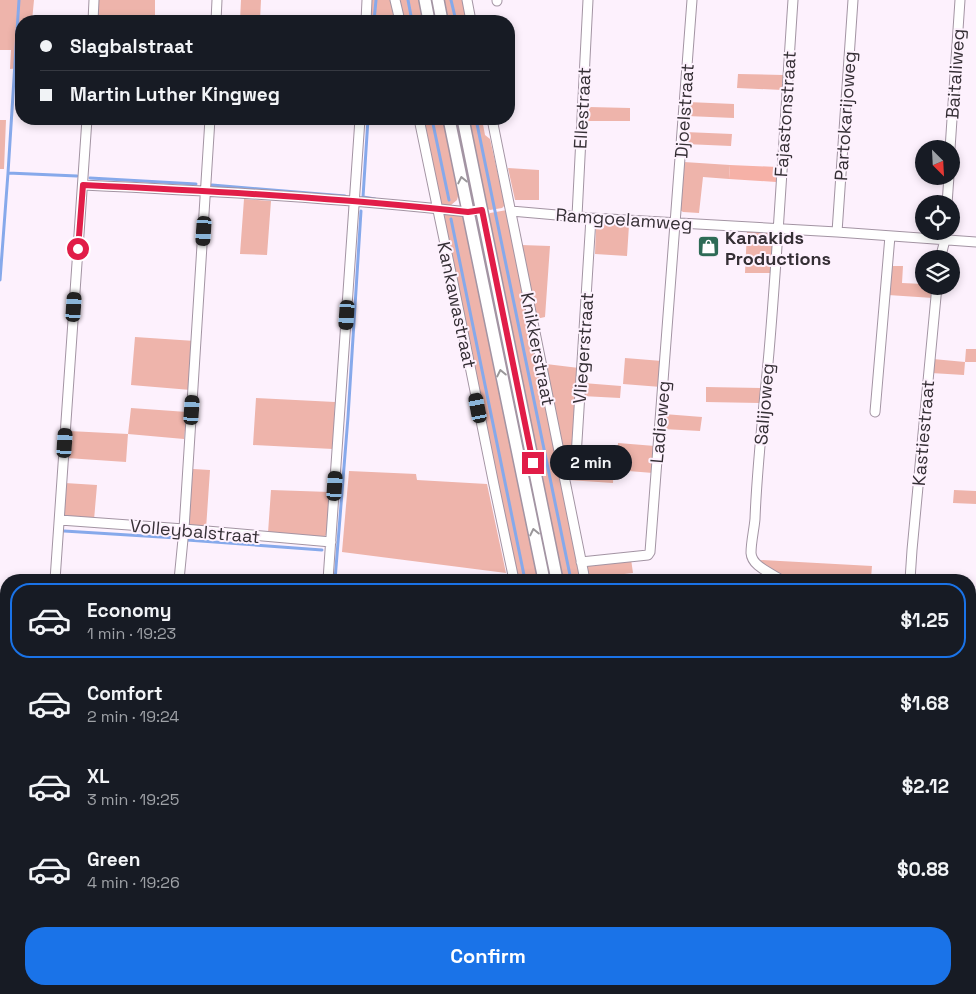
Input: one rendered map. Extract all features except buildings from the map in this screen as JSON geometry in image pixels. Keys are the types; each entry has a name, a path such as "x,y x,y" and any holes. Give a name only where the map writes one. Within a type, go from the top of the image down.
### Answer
{"main road":[{"path":"425,0 429,15"},
{"path":"438,0 441,15"},
{"path":"450,125 543,574"},
{"path":"464,125 556,574"}],"street":[{"path":"93,15 94,0"},
{"path":"217,15 218,0"},
{"path":"367,15 368,0"},
{"path":"395,0 399,15"},
{"path":"467,0 470,15"},
{"name":"Ellestraat","path":"577,216 588,0"},
{"name":"Djoelstraat","path":"676,222 692,0"},
{"name":"Fajastonstraat","path":"778,229 793,0"},
{"name":"Partokarijoweg","path":"837,232 853,0"},
{"name":"Baitaliweg","path":"951,140 960,0"},
{"path":"56,574 87,125"},
{"path":"180,574 210,125"},
{"path":"328,574 360,125"},
{"name":"Kankawastraat","path":"420,125 513,574"},
{"name":"Knikkerstraat","path":"493,125 584,574"},
{"path":"83,185 206,191 468,212 482,210"},
{"name":"Ramgoelamweg","path":"511,211 591,218 915,236"},
{"name":"Vliegerstraat","path":"564,474 576,457 591,218"},
{"name":"Ladieweg","path":"581,562 649,553 676,222"},
{"name":"Salijoweg","path":"772,574 755,562 751,552 778,229"},
{"path":"875,412 890,236"},
{"name":"Ramgoelamweg","path":"960,239 976,242"},
{"name":"Kastiestraat","path":"911,574 936,295"},
{"name":"Volleybalstraat","path":"60,520 331,542"}],"shaded area":[{"path":"0,0 34,0 33,15 15,15 15,69 10,69 11,50 0,50"},
{"path":"97,0 155,0 155,15 96,15"},
{"path":"241,0 261,0 260,15 240,15"},
{"path":"371,0 391,0 393,15 370,15"},
{"path":"399,0 420,0 423,15 402,15"},
{"path":"442,0 463,0 466,15 446,15"},
{"path":"738,74 783,75 782,90 737,88"},
{"path":"688,102 734,104 734,118 687,116"},
{"path":"589,107 630,108 630,121 588,121"},
{"path":"0,120 6,120 4,169 0,169"},
{"path":"423,125 445,125 459,193 457,200 451,205 443,205 439,202"},
{"path":"454,125 461,125 475,203 472,203"},
{"path":"467,125 483,125 485,135 490,139 505,205 502,208 490,210 485,207"},
{"path":"685,132 732,134 731,146 685,144"},
{"path":"684,162 730,165 729,179 703,177 699,213 683,212 680,210"},
{"path":"730,165 777,167 776,182 729,179"},
{"path":"508,168 539,170 539,200 515,200"},
{"path":"244,199 271,201 267,255 240,254"},
{"path":"507,210 579,574 560,574 488,217 490,213"},
{"path":"455,214 467,221 538,574 517,574 496,482 443,216"},
{"path":"474,223 480,223 552,574 546,574"},
{"path":"596,224 629,225 627,256 595,254"},
{"path":"747,232 765,232 774,237 771,273 745,273"},
{"path":"521,245 550,246 545,317 536,319"},
{"path":"889,266 903,266 902,283 915,284 915,295 933,295 933,298 888,295"},
{"path":"135,337 195,341 191,390 131,385"},
{"path":"966,349 976,349 976,362 965,362"},
{"path":"625,358 662,361 661,387 623,384"},
{"path":"933,359 965,362 964,375 931,373"},
{"path":"546,364 579,368 573,456 566,463"},
{"path":"583,383 621,386 620,398 582,396"},
{"path":"706,387 761,388 760,403 706,402"},
{"path":"256,398 335,402 333,449 253,445"},
{"path":"131,408 187,412 184,439 128,434"},
{"path":"664,414 702,417 700,431 663,429"},
{"path":"69,431 128,434 126,462 67,458"},
{"path":"618,443 655,446 653,473 616,470"},
{"path":"574,465 614,467 613,483 568,480 567,474"},
{"path":"193,469 210,470 206,529 191,527 188,523"},
{"path":"349,471 416,474 417,480 487,484 506,573 342,552"},
{"path":"65,483 97,485 94,520 64,517"},
{"path":"271,490 330,492 327,534 323,538 268,533"},
{"path":"954,490 976,491 976,504 953,503"},
{"path":"631,559 633,573 588,574 586,564"},
{"path":"760,560 872,566 871,574 778,574"}],"waterway":[{"path":"18,15 19,0"},
{"path":"375,15 376,0"},
{"path":"408,0 411,15"},
{"path":"451,0 455,15"},
{"path":"8,173 15,63"},
{"path":"368,125 363,197 375,199"},
{"path":"433,125 449,200"},
{"path":"477,125 570,574"},
{"path":"0,280 8,173 77,176"},
{"path":"90,178 196,184"},
{"path":"212,185 345,196"},
{"path":"335,574 361,211"},
{"path":"451,219 524,574"},
{"path":"64,531 177,538"},
{"path":"187,540 322,550"}],"place":[{"name":"Kanakids Productions","path":"709,247"}],"route":[{"path":"78,249 83,185 206,191 468,212 482,210 533,463"}]}
